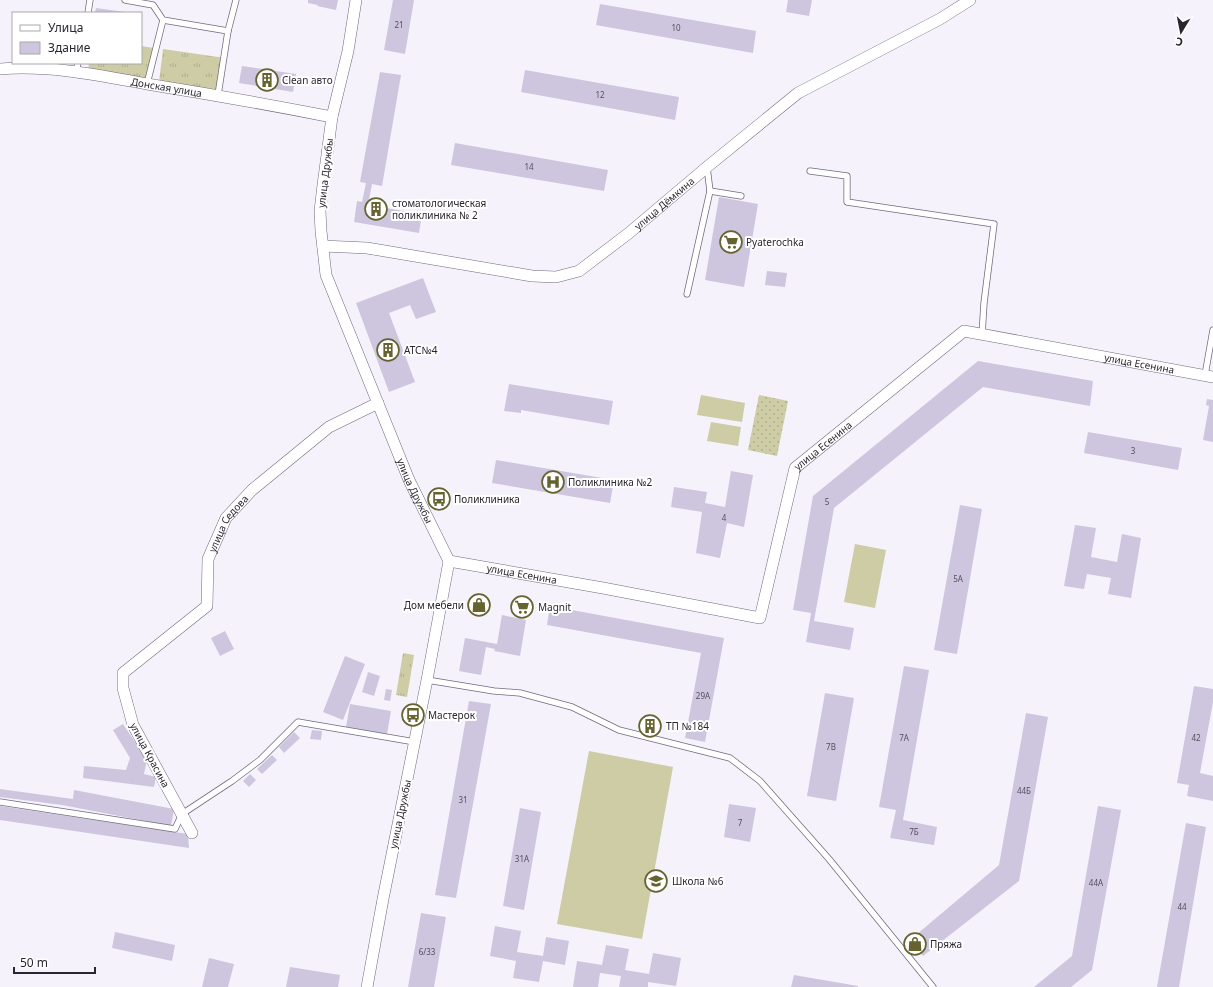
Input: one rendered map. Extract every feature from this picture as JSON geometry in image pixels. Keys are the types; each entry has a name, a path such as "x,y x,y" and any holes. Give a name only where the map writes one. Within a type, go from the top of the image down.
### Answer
{"street":[{"name":"улица Дружбы","path":"356,0 348,51 332,117 320,211 326,275 410,480 448,561 427,680 367,987"},
{"name":"улица Дёмкина","path":"323,246 367,248 532,276 556,277 579,271 629,233 798,93 940,19 970,0"},
{"name":"Донская улица","path":"0,69 25,67 77,67 147,84 218,95 332,117"},
{"name":"улица Есенина","path":"448,561 603,588 760,618 795,468 964,331 1209,376"},
{"name":"улица Седова","path":"123,673 207,606 208,559 226,518 243,499 329,427 378,403"},
{"name":"улица Красина","path":"123,673 123,688 133,725 192,834"}],"lane":[{"path":"88,12 90,0"},
{"path":"125,0 153,5 164,20 228,31"},
{"path":"218,95 228,31 236,0"},
{"path":"147,84 164,20"},
{"path":"687,294 710,191 707,167"},
{"path":"810,171 847,176 847,202 994,224 984,303 982,334"},
{"path":"710,191 741,196"},
{"path":"1209,376 1213,330"},
{"path":"427,680 528,695 572,707 619,730 730,758 760,781 783,806 829,859 933,987"},
{"path":"0,802 175,829 182,814 232,781 260,760 298,722 415,742"}],"green space":[{"path":"142,46 154,48 149,81 88,71 89,64 142,64"},
{"path":"163,49 225,58 220,90 159,82"},
{"path":"701,395 745,403 742,422 697,415"},
{"path":"759,395 788,401 777,456 748,450"},
{"path":"711,422 741,427 738,446 707,441"},
{"path":"855,544 886,550 875,608 844,602"},
{"path":"403,653 414,655 407,697 396,695"},
{"path":"589,751 673,767 642,939 557,924"}],"building":[{"path":"308,0 338,0 336,10 308,3"},
{"path":"393,0 414,0 405,54 384,50"},
{"path":"788,0 812,0 809,16 786,12"},
{"path":"600,4 756,31 753,53 596,25"},
{"path":"96,8 125,12 95,12"},
{"name":"Сlean авто","path":"242,66 296,74 293,92 239,83"},
{"path":"525,70 679,97 675,120 521,92"},
{"path":"380,72 401,75 382,186 372,184 368,205 422,214 419,233 354,222 357,201 362,202 366,183 360,182"},
{"path":"455,143 608,170 604,191 451,165"},
{"name":"Pyaterochka","path":"719,197 758,204 744,287 705,280"},
{"path":"767,271 787,273 785,287 765,285"},
{"name":"АТС№4","path":"423,278 436,312 416,319 410,305 389,313 415,382 389,392 356,303"},
{"path":"978,361 1093,381 1090,406 983,387 834,508 814,621 854,628 850,650 806,642 811,613 793,610 813,496"},
{"path":"509,384 613,401 609,425 521,410 521,413 504,411"},
{"path":"1207,399 1213,400 1213,442 1203,440 1209,406 1206,405"},
{"path":"1088,432 1182,448 1178,470 1084,453"},
{"name":"Поликлиника №2","path":"496,460 614,480 610,503 492,483"},
{"path":"731,471 753,475 744,527 727,523 720,558 696,553 702,512 671,507 674,487 707,492 705,503 725,507"},
{"path":"960,505 982,509 957,654 934,650"},
{"path":"1075,525 1096,528 1091,557 1117,562 1122,534 1141,538 1131,598 1108,594 1111,578 1087,574 1084,589 1064,586"},
{"path":"550,606 724,638 705,742 685,738 701,653 547,625"},
{"path":"502,615 526,620 520,656 494,651 495,649 486,647 481,675 459,671 465,638 497,644"},
{"path":"225,631 234,649 220,656 211,638"},
{"path":"345,656 365,664 343,720 323,712"},
{"path":"904,666 929,670 903,820 937,827 934,845 890,838 896,810 879,807"},
{"path":"368,672 380,676 374,696 362,692"},
{"path":"1194,686 1213,689 1213,702 1200,773 1213,776 1213,801 1187,796 1189,785 1177,783"},
{"path":"386,689 392,690 390,701 384,700"},
{"path":"825,693 854,698 836,801 807,796"},
{"path":"469,701 491,704 456,898 435,895"},
{"path":"350,704 391,711 387,734 346,727"},
{"path":"1026,713 1048,717 1019,881 923,956 910,940 999,865"},
{"name":"ТП №184","path":"642,720 659,722 657,732 641,730"},
{"path":"123,724 147,760 144,774 156,777 154,787 83,778 84,766 126,770 130,758 113,730"},
{"path":"312,730 322,731 321,740 310,739"},
{"path":"294,732 300,738 284,753 279,747"},
{"path":"272,755 277,760 262,774 257,769"},
{"path":"250,774 256,780 249,787 243,781"},
{"path":"0,789 73,799 74,790 174,809 171,826 62,805 0,797"},
{"path":"729,804 756,808 750,842 724,837"},
{"path":"0,806 188,834 189,848 0,820"},
{"path":"1098,806 1121,810 1092,970 1071,987 1034,987 1072,956"},
{"path":"520,808 541,812 524,910 503,906"},
{"path":"1186,823 1206,827 1179,987 1157,987"},
{"path":"421,913 446,917 434,987 408,987"},
{"path":"495,926 521,931 517,952 543,956 546,937 569,941 565,965 543,961 539,982 513,978 516,961 490,956"},
{"path":"115,932 175,945 172,961 112,948"},
{"path":"606,945 629,949 625,970 649,974 653,953 681,958 676,986 648,982 648,987 619,987 621,976 600,973 598,987 573,987 577,961 602,965"},
{"path":"209,958 234,964 228,987 202,987"},
{"path":"290,967 340,975 338,987 286,987"},
{"path":"794,975 858,986 858,987 791,987"}],"place":[{"name":"Сlean авто","path":"267,80"},
{"name":"стоматологическая поликлиника № 2","path":"376,209"},
{"name":"Pyaterochka","path":"731,242"},
{"name":"АТС№4","path":"388,350"},
{"name":"Поликлиника №2","path":"553,482"},
{"name":"Поликлиника","path":"439,499"},
{"name":"Дом мебели","path":"479,605"},
{"name":"Magnit","path":"522,607"},
{"name":"Мастерок","path":"413,715"},
{"name":"ТП №184","path":"650,726"},
{"name":"Школа №6","path":"656,881"},
{"name":"Пряжа","path":"915,944"}]}
